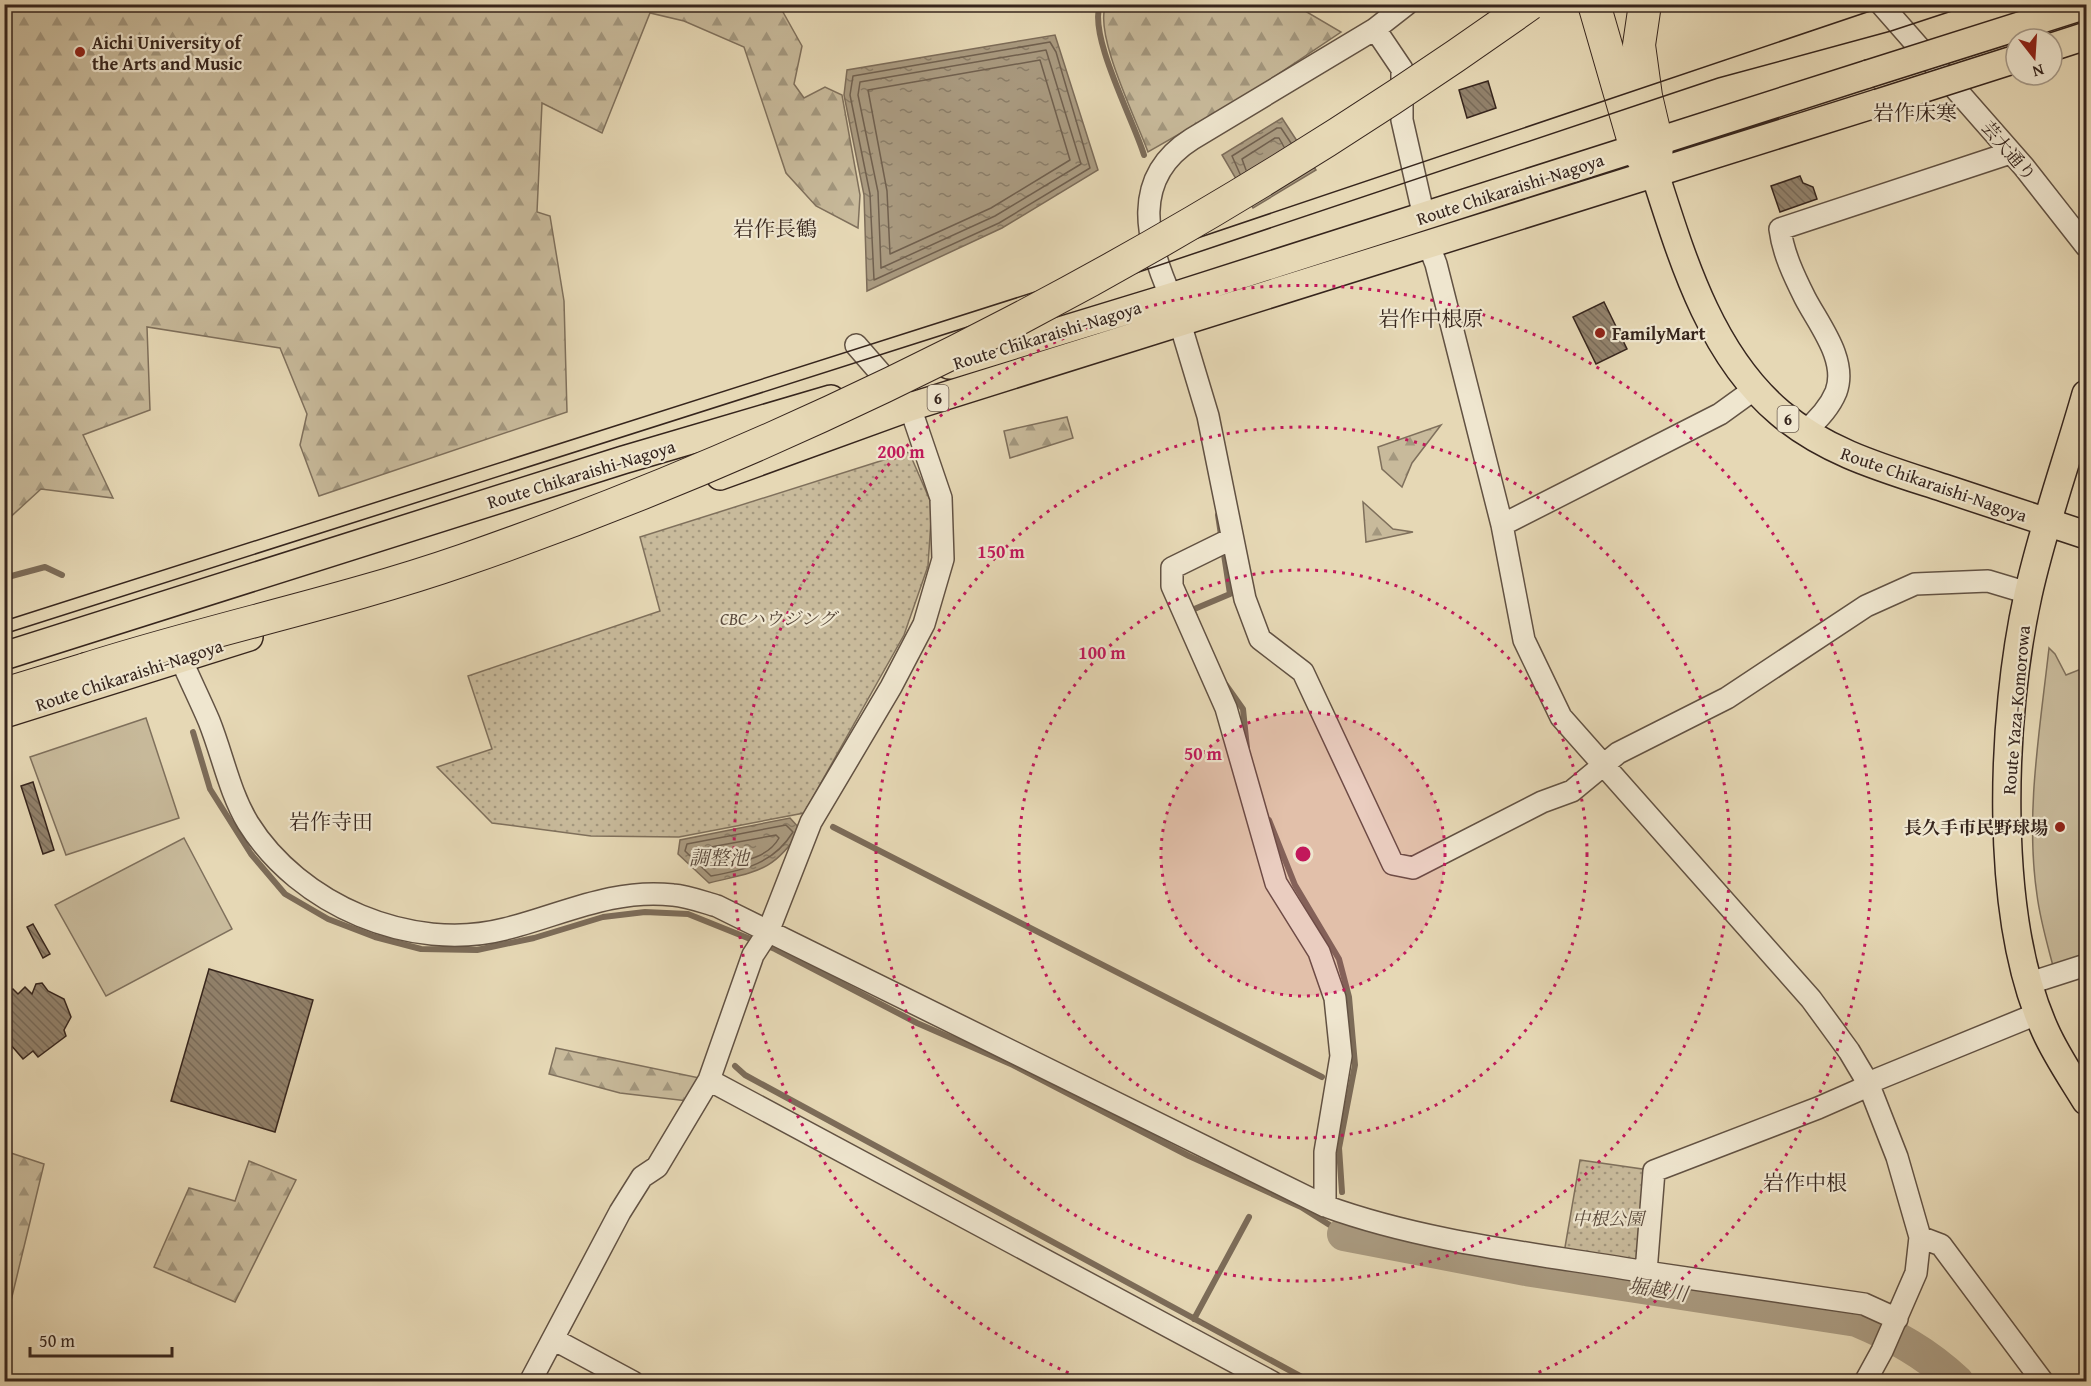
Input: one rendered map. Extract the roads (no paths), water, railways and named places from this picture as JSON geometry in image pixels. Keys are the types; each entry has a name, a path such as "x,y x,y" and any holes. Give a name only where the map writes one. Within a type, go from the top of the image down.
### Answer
{"highway":[{"path":"4,694 83,661 449,547 597,493 760,424 996,312 1130,240 1334,119 1504,4"},
{"path":"4,677 173,642 350,596 462,561 663,484 819,416 1005,325 1202,217 1346,130 1530,4"},
{"path":"1594,4 1655,174"},
{"path":"1645,4 1639,45 1646,146"}],"main road":[{"name":"Route Chikaraishi-Nagoya","path":"4,656 623,460 1171,297 2086,5"},
{"path":"2064,44 2086,36"},
{"name":"Route Chikaraishi-Nagoya","path":"4,714 181,659 571,530 910,407 1429,246 2004,63"},
{"name":"Route Chikaraishi-Nagoya","path":"1655,174 1699,297 1732,357 1756,388 1779,412 1804,432 1835,450 2048,522"},
{"name":"Route Yaza-Komorowa","path":"2086,394 2028,593 2018,645 2007,810 2012,900 2018,938 2030,983 2039,1013 2060,1059 2086,1101"},
{"path":"2048,522 2086,535"}],"street":[{"name":"芸大通り","path":"1881,4 2010,153 2086,246"},
{"path":"1171,297 1161,275 1147,204 1158,173 1170,156 1192,139 1375,29 1406,5"},
{"path":"1375,29 1402,69 1402,120 1424,217"},
{"path":"1804,432 1821,417 1836,391 1837,361 1823,327 1806,300 1783,248 1780,229 2010,153"},
{"path":"1429,246 1436,264 1502,525 1524,640 1561,717 1811,999 1849,1051 1868,1083 1897,1157 1920,1237 1916,1273 1897,1319 1865,1382"},
{"path":"1180,323 1208,416 1231,539 1245,598 1260,639 1303,672 1393,864 1413,868 1542,802 1572,790 1595,773 1603,763 1754,682 1866,606 1915,584 1988,581 2028,593"},
{"path":"530,1382 620,1212 642,1177 657,1167 709,1080 753,955 768,932 811,822 891,687 924,624 943,559 941,498 910,407 856,345"},
{"path":"1502,525 1720,414 1756,388"},
{"path":"1231,539 1172,568 1172,586 1226,708 1276,883 1319,952 1335,998 1341,1056 1325,1152 1325,1206"},
{"path":"181,659 209,721 232,793 249,824 292,872 318,892 363,916 425,934 468,935 504,930 594,901 631,895 674,895 717,906 1325,1206 1358,1218 1467,1242 1646,1272 1864,1304 1897,1319"},
{"path":"2030,983 2086,965"},
{"path":"1646,1272 1654,1171 1818,1108 1859,1090 1868,1083 2039,1013"},
{"path":"709,1080 1272,1382"},
{"path":"1920,1237 1941,1245 2043,1382"},
{"path":"554,1339 633,1382"}],"water":[{"path":"1055,35 1098,170 1002,228 867,291 864,195 844,95 847,70"},
{"path":"1282,118 1316,170 1253,208 1222,155"},
{"name":"調整池","path":"790,818 801,830 772,863 752,872 709,883 678,854 680,840"}],"waterway":[{"path":"1100,4 1098,18 1100,36 1106,57 1144,155"},
{"path":"1195,616 1192,610 1230,594 1218,515"},
{"path":"4,578 45,567 62,575"},
{"path":"1226,685 1243,709 1247,748"},
{"path":"193,732 210,789 251,854 285,894 328,919 375,937 421,949 477,950 534,938 603,917 645,912 688,914 775,949 917,1023 1013,1065 1189,1156 1301,1207 1344,1234"},
{"path":"1269,820 1295,885 1339,959 1349,997 1355,1065 1339,1148 1342,1192"},
{"path":"833,827 1322,1077"},
{"path":"735,1066 745,1075 1311,1382"},
{"path":"1194,1319 1249,1217"},
{"name":"堀越川","path":"1344,1234 1526,1269 1857,1320 1910,1346 1934,1362 1957,1382"}],"tram line":[{"path":"4,621 1085,276 1891,4"},
{"path":"4,634 1115,280 1718,78 1891,31 1973,4"}],"place":[{"name":"Aichi University of the Arts and Music","path":"80,52"},
{"name":"FamilyMart","path":"1600,333"},
{"name":"長久手市民野球場","path":"2060,827"}],"district":[{"name":"岩作床寒","path":"1915,112"},
{"name":"岩作長鶴","path":"775,228"},
{"name":"岩作中根原","path":"1431,318"},
{"name":"岩作寺田","path":"331,821"},
{"name":"岩作中根","path":"1805,1182"}],"park label":[{"name":"CBCハウジング","path":"778,618"},
{"name":"中根公園","path":"1608,1218"}]}
